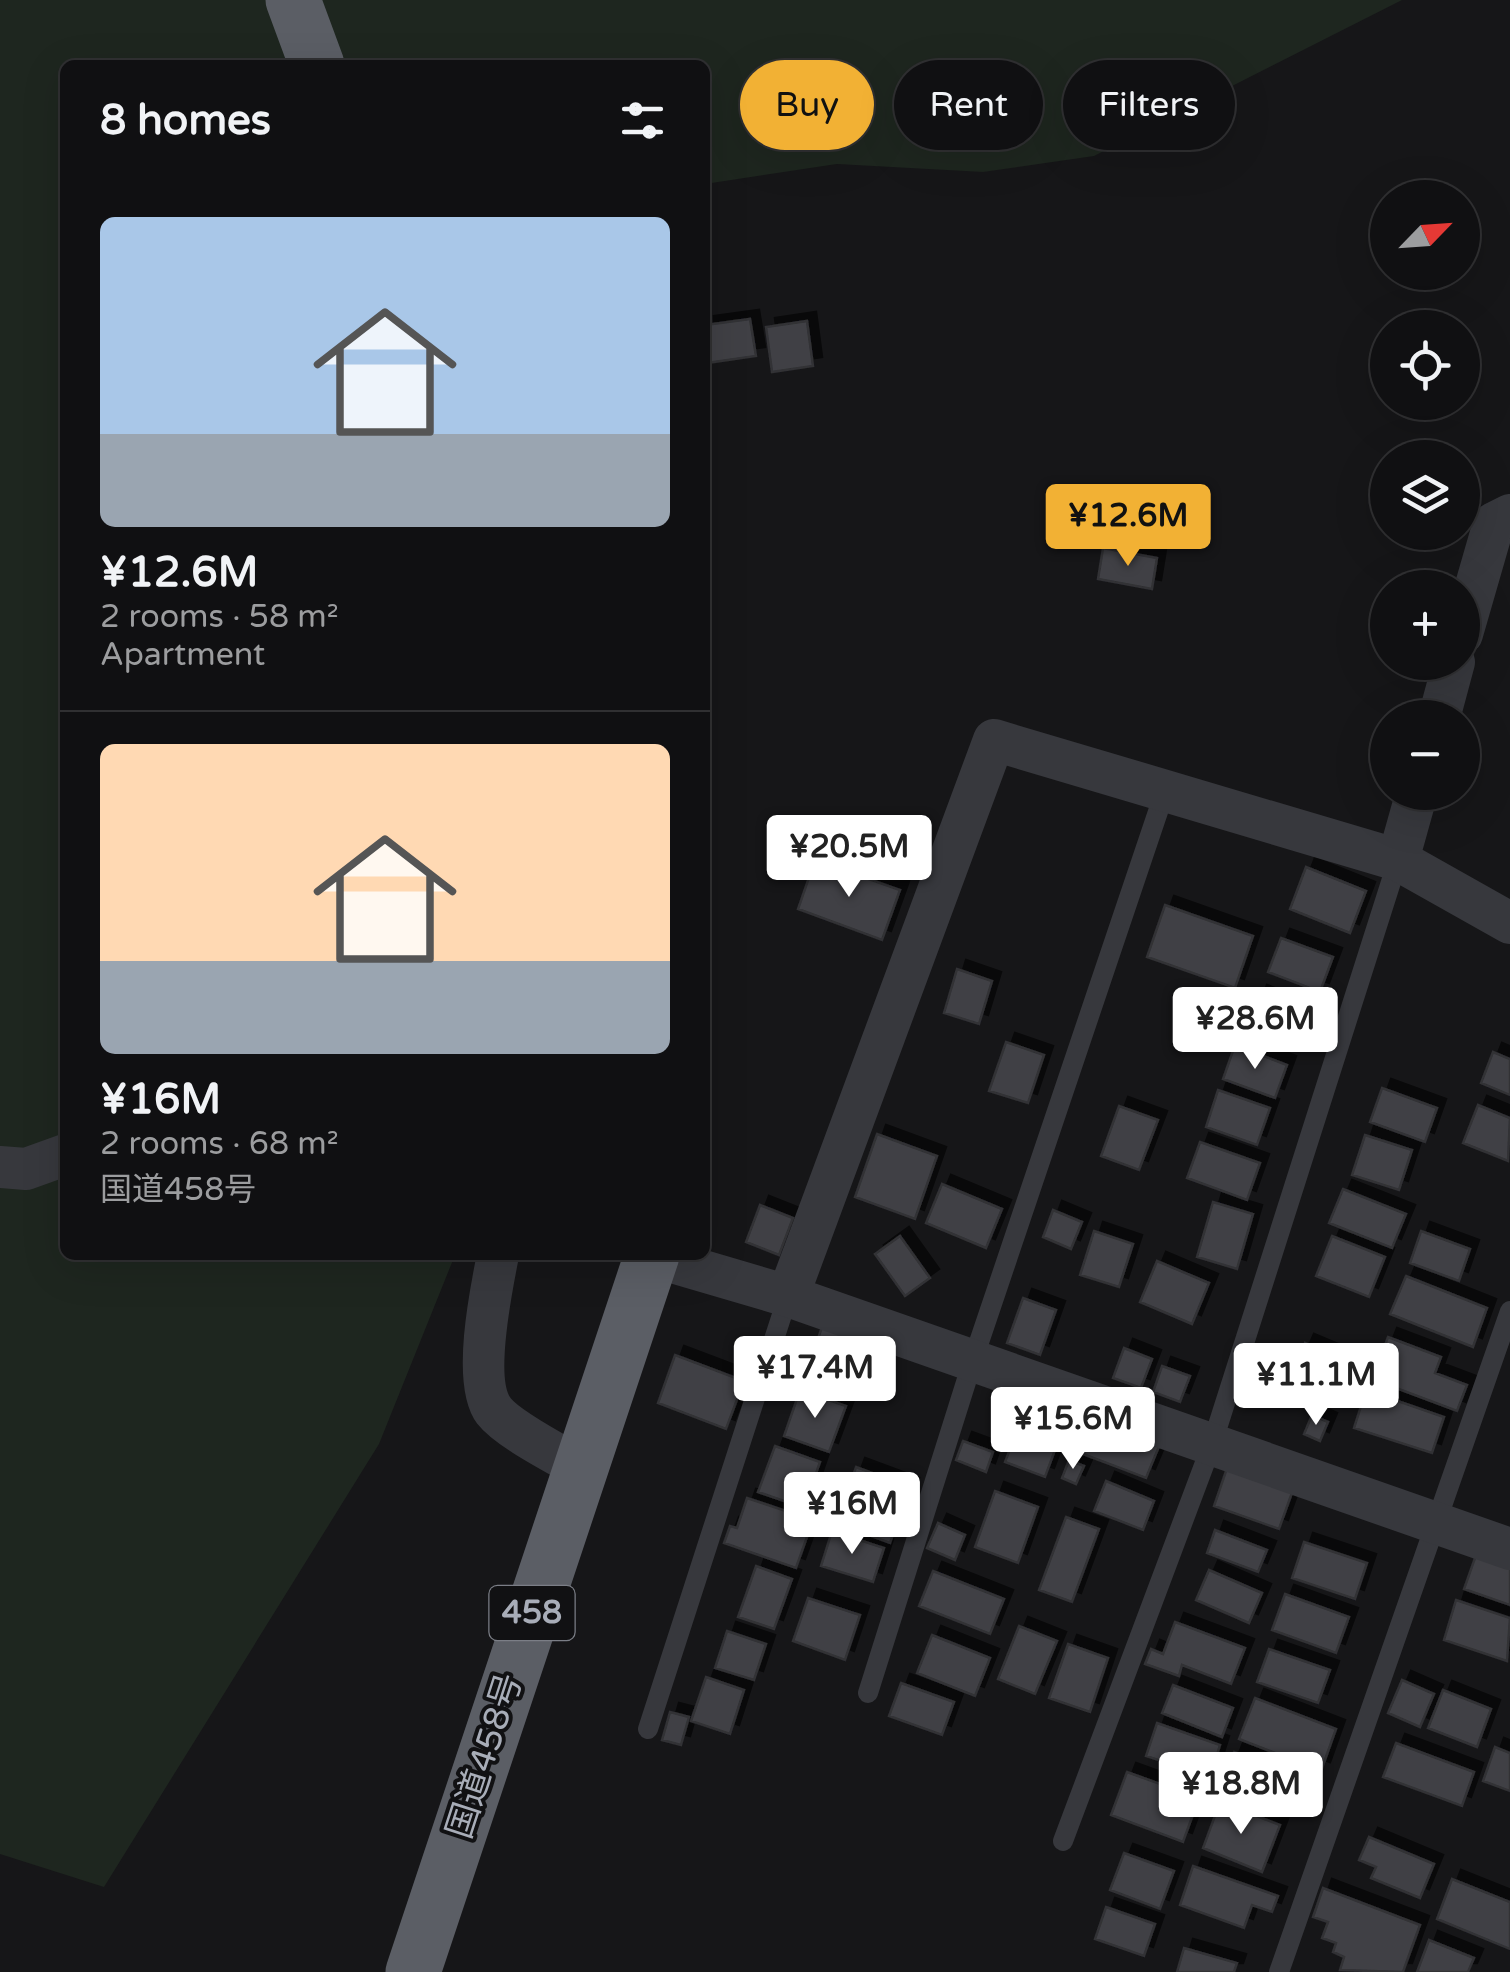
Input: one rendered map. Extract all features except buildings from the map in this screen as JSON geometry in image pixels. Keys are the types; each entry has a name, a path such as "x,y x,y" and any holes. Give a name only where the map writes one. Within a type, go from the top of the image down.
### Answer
{"highway":[{"path":"293,0 315,60"},
{"name":"国道458号","path":"413,1972 650,1260"}],"street":[{"path":"1480,572 1494,523 1510,515"},
{"path":"788,1296 994,740 1398,860 1510,924"},
{"path":"1398,860 1412,810"},
{"path":"0,1168 26,1168 60,1157"},
{"path":"497,1260 488,1310 484,1376 493,1410 580,1468"},
{"path":"669,1260 788,1296 1510,1549"}],"lane":[{"path":"868,1693 973,1360 1165,790"},
{"path":"1064,1841 1212,1444 1398,860"},
{"path":"648,1729 788,1296"},
{"path":"1279,1972 1510,1311"}],"shaded area":[{"path":"0,0 1402,0 1235,85 1235,60 1063,60 1063,150 1106,150 1094,156 983,172 837,164 710,183 710,60 60,60 60,1260 453,1260 379,1444 104,1887 0,1854"}]}
